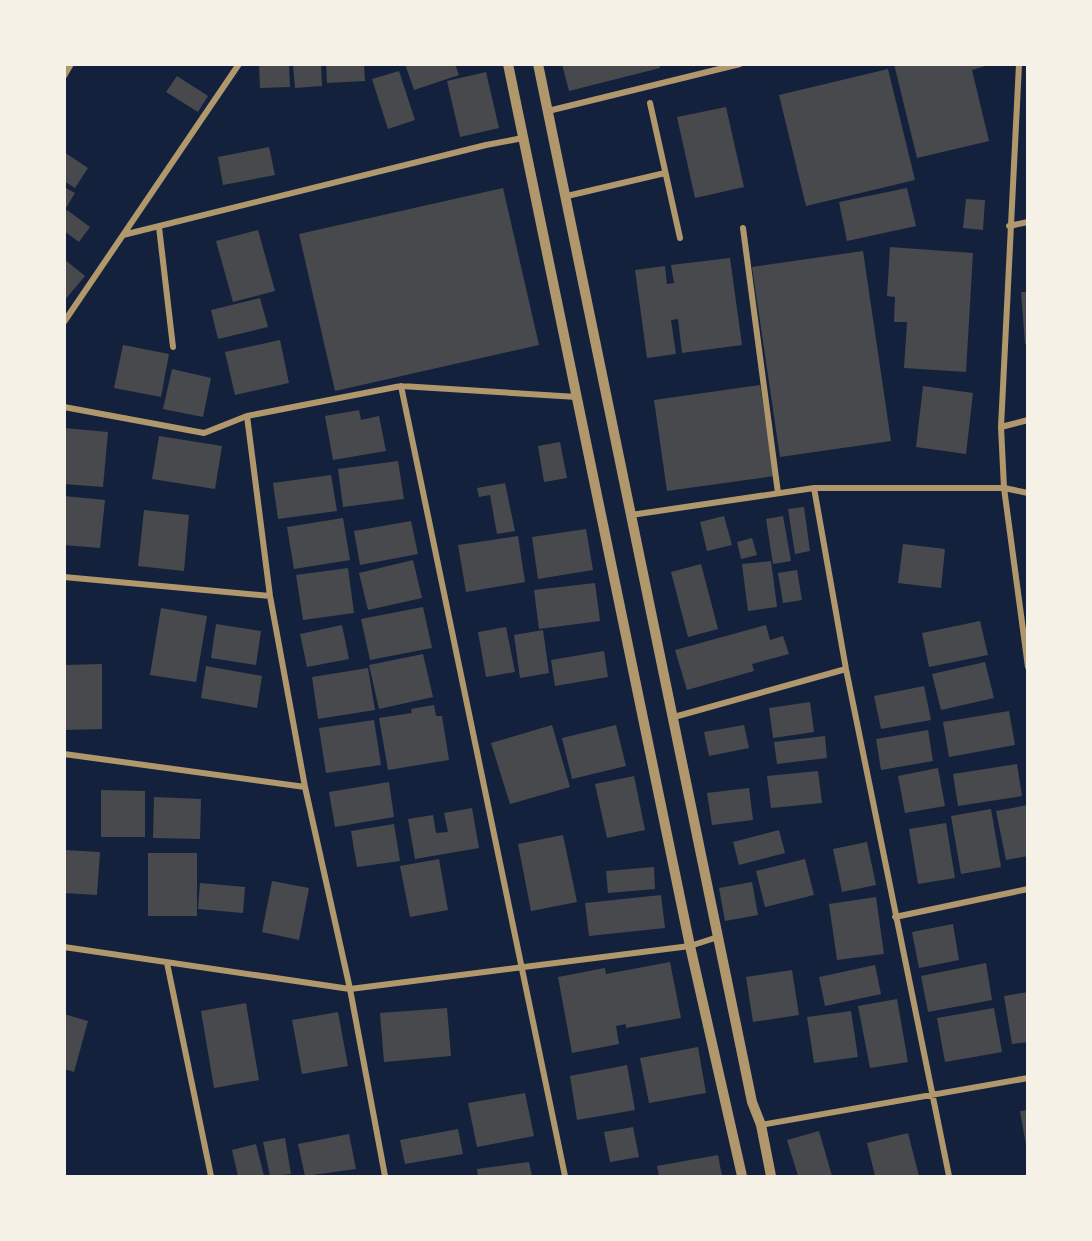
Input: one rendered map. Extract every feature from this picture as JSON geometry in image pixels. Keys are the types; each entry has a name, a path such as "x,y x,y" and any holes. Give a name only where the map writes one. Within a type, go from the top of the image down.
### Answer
{"street":[{"path":"64,76 71,64"},
{"path":"64,322 239,64"},
{"path":"508,64 690,946 742,1176"},
{"path":"538,64 752,1101 761,1125 771,1176"},
{"path":"548,111 740,64"},
{"path":"1019,64 1009,226 1001,427 1004,488 1028,667"},
{"path":"650,104 680,238"},
{"path":"123,236 486,144 523,138"},
{"path":"567,196 665,173"},
{"path":"1009,226 1028,222"},
{"path":"159,227 173,347"},
{"path":"743,228 778,493"},
{"path":"64,407 204,433 248,416 401,386 577,397"},
{"path":"401,386 565,1176"},
{"path":"248,416 270,596 305,787 350,989 385,1176"},
{"path":"1001,427 1028,420"},
{"path":"631,515 814,488 1004,488 1028,493"},
{"path":"814,488 846,669 949,1176"},
{"path":"64,577 270,596"},
{"path":"674,717 846,669"},
{"path":"64,754 305,787"},
{"path":"895,917 1028,889"},
{"path":"64,947 350,989 690,946 718,937"},
{"path":"167,963 211,1176"},
{"path":"761,1125 1028,1078"}],"building":[{"path":"259,64 289,64 290,87 260,88"},
{"path":"293,64 321,64 322,86 295,88"},
{"path":"326,64 364,64 365,81 327,83"},
{"path":"405,64 455,64 459,75 414,90"},
{"path":"562,64 659,64 660,68 569,91"},
{"path":"894,64 992,64 972,70 989,141 917,158"},
{"path":"888,69 915,180 806,206 779,95"},
{"path":"399,71 415,120 388,129 372,79"},
{"path":"486,72 499,128 460,137 447,81"},
{"path":"177,76 208,96 198,112 166,92"},
{"path":"726,107 744,187 695,198 677,117"},
{"path":"269,147 275,175 223,185 218,157"},
{"path":"64,152 88,168 75,188 64,181"},
{"path":"64,187 75,193 64,211"},
{"path":"503,188 539,345 335,391 299,234"},
{"path":"907,188 916,226 847,241 839,202"},
{"path":"966,199 985,200 983,230 963,228"},
{"path":"67,210 90,227 79,242 64,231 64,214"},
{"path":"258,230 275,291 233,302 216,241"},
{"path":"890,247 973,253 966,372 904,368 907,322 894,322 895,297 887,296"},
{"path":"863,251 891,441 780,457 752,267"},
{"path":"730,258 742,345 682,353 678,319 671,320 676,354 647,358 635,270 665,266 667,284 674,283 671,265"},
{"path":"64,259 85,276 64,301"},
{"path":"1021,292 1028,292 1028,344 1025,344"},
{"path":"260,298 268,327 218,339 211,310"},
{"path":"280,340 289,383 235,395 225,352"},
{"path":"123,345 169,354 161,397 114,388"},
{"path":"172,369 211,378 203,417 163,409"},
{"path":"760,385 774,476 667,491 654,400"},
{"path":"923,386 973,393 966,454 916,447"},
{"path":"359,410 361,420 379,416 386,451 333,460 325,416"},
{"path":"64,428 108,432 103,487 64,484"},
{"path":"159,436 222,446 215,489 152,479"},
{"path":"560,442 567,478 544,482 538,446"},
{"path":"398,461 404,499 343,507 338,469"},
{"path":"331,475 337,511 278,519 273,483"},
{"path":"505,483 515,531 497,534 490,495 479,497 477,488"},
{"path":"64,496 105,500 100,548 64,545"},
{"path":"804,507 810,551 795,554 788,509"},
{"path":"144,510 189,515 184,571 138,566"},
{"path":"724,516 732,545 707,551 700,522"},
{"path":"783,516 791,561 773,564 766,519"},
{"path":"343,518 350,560 294,569 287,527"},
{"path":"411,521 418,554 360,565 354,531"},
{"path":"586,529 593,570 538,579 532,537"},
{"path":"518,536 525,582 466,592 458,545"},
{"path":"752,538 757,555 741,559 737,542"},
{"path":"903,544 945,549 941,588 898,583"},
{"path":"413,560 422,598 368,610 359,573"},
{"path":"771,561 777,607 748,611 742,564"},
{"path":"701,564 718,629 688,637 671,572"},
{"path":"348,568 354,613 303,620 296,575"},
{"path":"797,570 802,600 783,603 778,573"},
{"path":"595,583 600,621 539,629 534,590"},
{"path":"423,607 432,648 370,660 361,619"},
{"path":"161,608 207,616 196,682 150,675"},
{"path":"980,621 988,655 929,667 922,633"},
{"path":"216,624 261,631 256,665 211,658"},
{"path":"342,625 349,659 307,667 300,634"},
{"path":"766,625 770,640 783,636 789,654 752,664 754,671 687,690 675,650"},
{"path":"506,627 515,672 486,677 478,632"},
{"path":"543,630 549,673 520,678 514,635"},
{"path":"604,651 608,677 555,686 551,660"},
{"path":"423,654 433,697 379,709 369,665"},
{"path":"985,662 994,698 941,710 932,674"},
{"path":"102,664 102,729 64,730 64,665"},
{"path":"206,666 262,676 257,708 201,698"},
{"path":"368,668 375,710 318,719 312,677"},
{"path":"924,686 931,720 881,729 874,696"},
{"path":"810,702 814,732 773,738 769,708"},
{"path":"434,705 436,716 442,716 449,760 388,770 379,718 412,713 411,709"},
{"path":"1009,711 1015,745 949,757 943,722"},
{"path":"374,720 381,765 326,773 319,728"},
{"path":"552,725 570,787 510,804 491,743"},
{"path":"616,725 626,766 572,779 562,738"},
{"path":"744,725 749,748 709,756 704,732"},
{"path":"928,730 933,761 881,770 876,739"},
{"path":"825,736 827,758 777,764 774,742"},
{"path":"1017,764 1022,796 958,806 953,774"},
{"path":"938,768 945,806 905,813 898,776"},
{"path":"818,771 822,803 771,808 767,776"},
{"path":"634,776 645,830 607,838 595,784"},
{"path":"389,782 394,817 335,827 329,792"},
{"path":"749,788 753,820 712,825 707,793"},
{"path":"101,790 145,791 145,837 101,837"},
{"path":"154,797 201,799 200,839 153,838"},
{"path":"1028,805 1028,856 1006,860 996,811"},
{"path":"472,808 479,848 415,859 408,819 433,815 436,833 448,832 444,813"},
{"path":"991,809 1001,867 961,874 951,816"},
{"path":"946,823 955,878 918,884 909,829"},
{"path":"394,824 400,861 357,867 351,831"},
{"path":"779,830 785,853 739,865 733,842"},
{"path":"563,835 577,902 531,911 518,844"},
{"path":"867,842 876,885 842,892 833,849"},
{"path":"64,850 100,852 97,895 64,893"},
{"path":"148,853 197,853 197,916 148,916"},
{"path":"439,859 448,910 410,917 400,866"},
{"path":"805,859 814,895 765,907 756,871"},
{"path":"654,867 655,889 608,893 606,871"},
{"path":"272,881 309,888 299,940 262,932"},
{"path":"752,882 758,915 725,921 719,888"},
{"path":"200,883 245,887 243,913 198,909"},
{"path":"661,895 665,928 589,936 585,903"},
{"path":"876,897 884,954 837,960 829,904"},
{"path":"953,924 959,960 919,968 912,932"},
{"path":"670,962 681,1018 626,1028 626,1024 616,1026 619,1044 572,1053 558,977 605,968 606,974"},
{"path":"986,963 992,1000 928,1012 921,976"},
{"path":"875,965 881,994 825,1006 819,977"},
{"path":"792,970 799,1015 753,1022 746,977"},
{"path":"1028,992 1028,1042 1012,1044 1004,996"},
{"path":"897,999 908,1062 870,1068 858,1006"},
{"path":"246,1003 259,1080 214,1088 201,1011"},
{"path":"447,1008 451,1056 384,1062 380,1013"},
{"path":"994,1008 1002,1052 945,1062 937,1018"},
{"path":"851,1011 858,1057 814,1063 807,1017"},
{"path":"338,1012 348,1066 302,1074 292,1020"},
{"path":"64,1014 88,1021 74,1072 64,1069"},
{"path":"698,1047 706,1093 649,1103 640,1058"},
{"path":"627,1065 635,1110 577,1120 570,1076"},
{"path":"525,1093 534,1136 477,1147 468,1103"},
{"path":"1028,1110 1028,1145 1026,1145 1020,1111"},
{"path":"633,1127 639,1157 610,1162 604,1132"},
{"path":"458,1129 463,1154 405,1164 400,1140"},
{"path":"819,1131 832,1176 798,1176 787,1140"},
{"path":"908,1133 919,1176 875,1176 867,1143"},
{"path":"349,1134 356,1169 305,1176 298,1144"},
{"path":"285,1138 291,1174 270,1176 263,1142"},
{"path":"256,1144 264,1176 238,1176 232,1150"},
{"path":"718,1155 722,1176 659,1176 657,1166"},
{"path":"529,1162 532,1176 478,1176 477,1169"}]}
